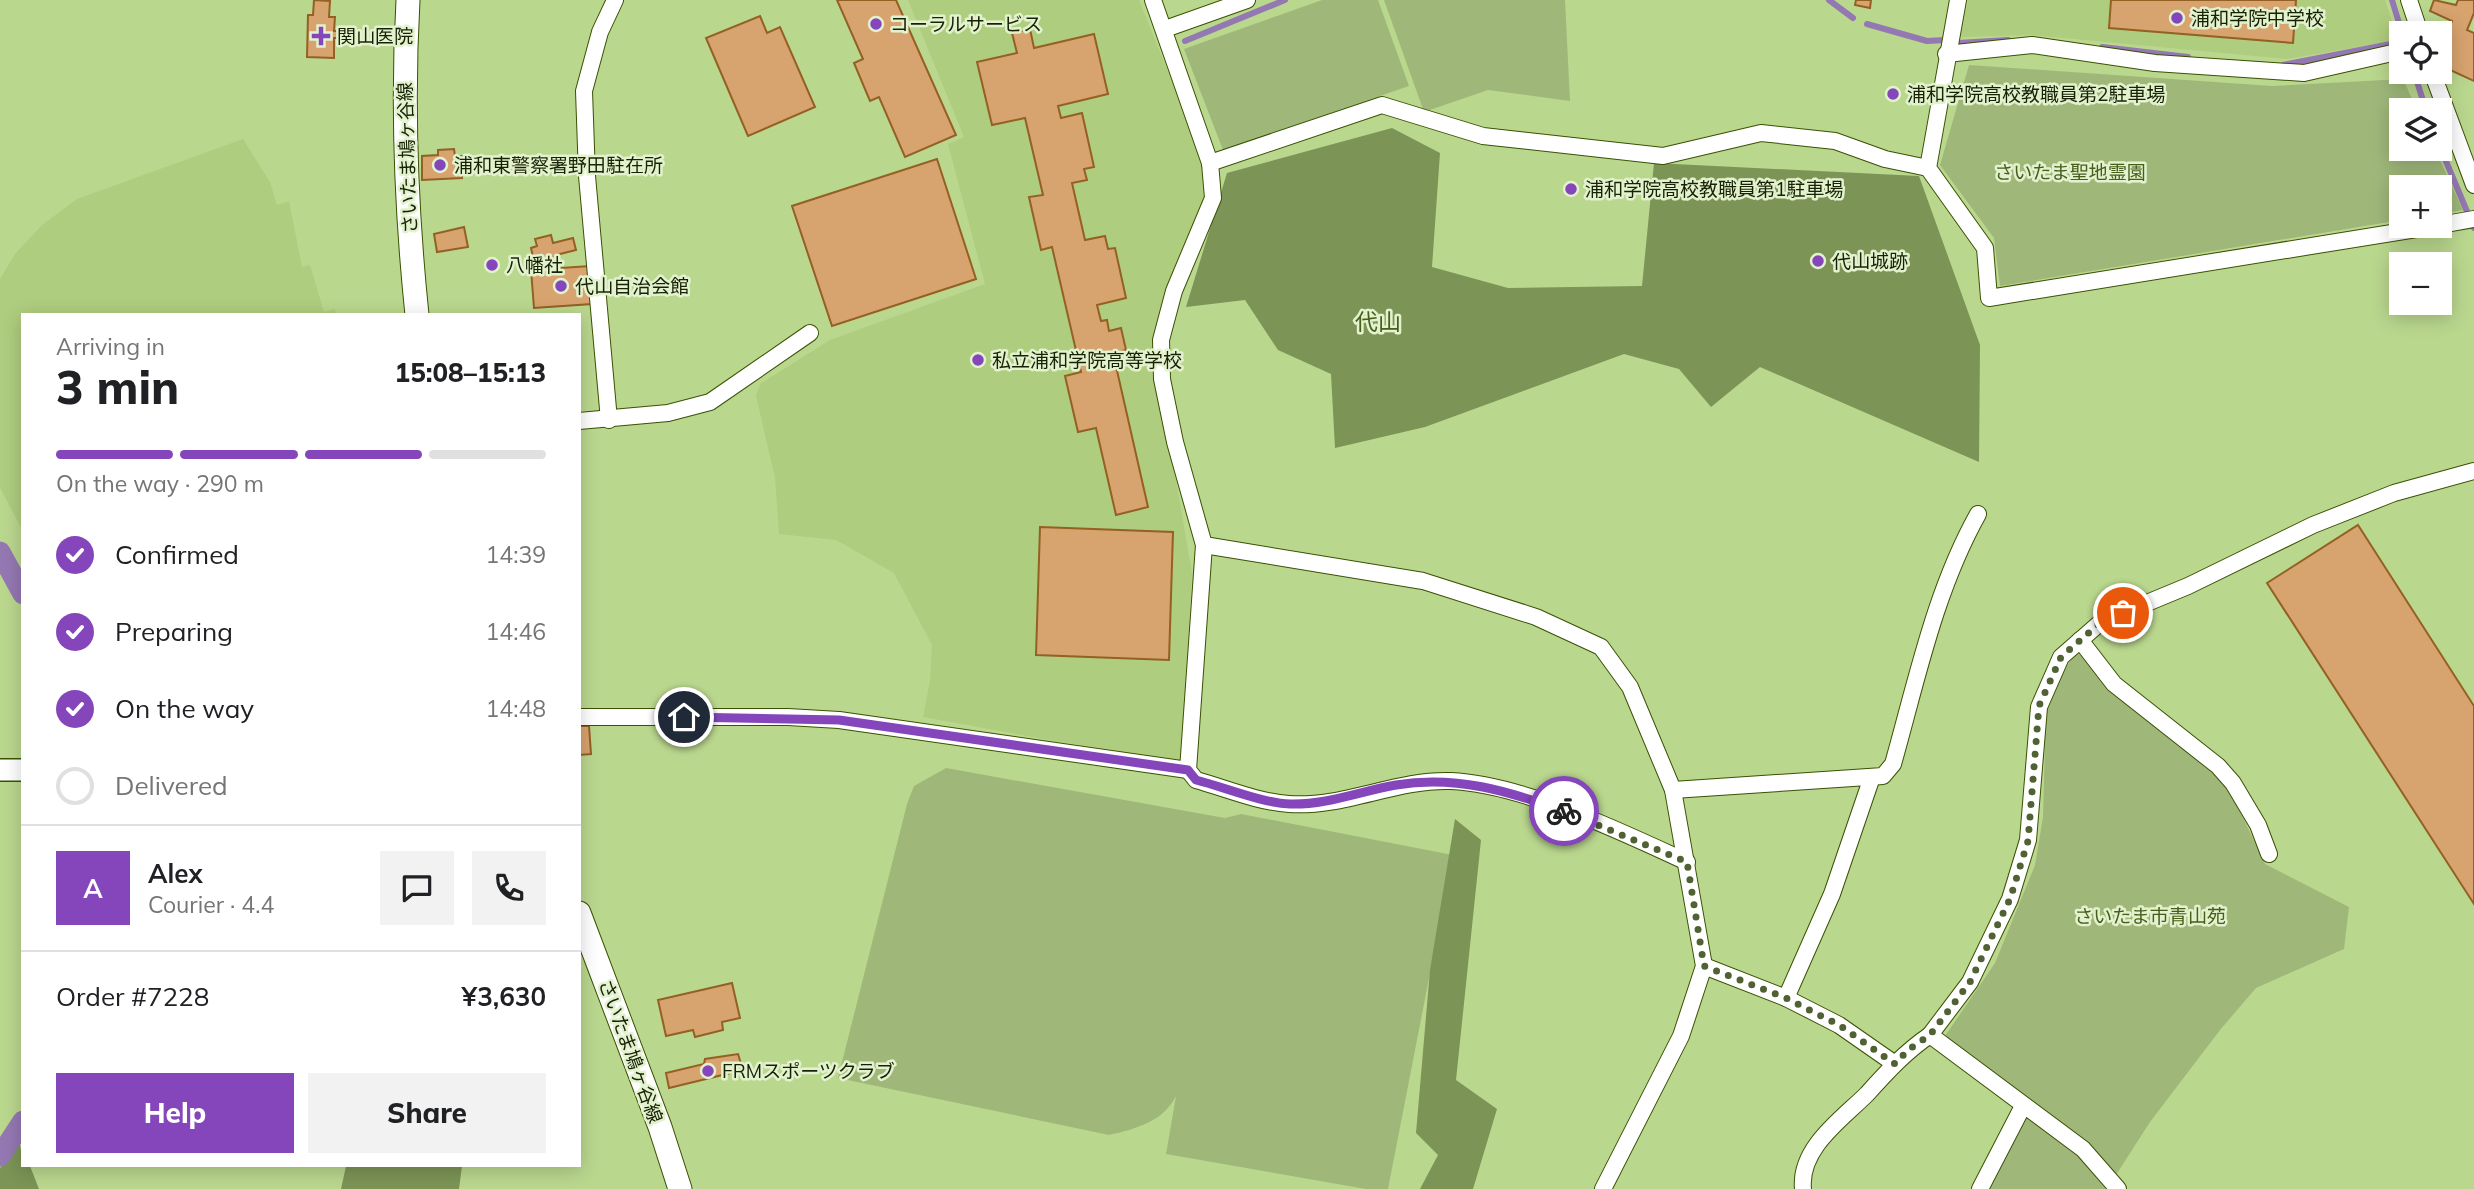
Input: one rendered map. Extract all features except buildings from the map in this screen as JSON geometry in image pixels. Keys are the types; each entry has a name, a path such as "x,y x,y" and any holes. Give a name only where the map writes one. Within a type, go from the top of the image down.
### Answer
{"main road":[{"name":"さいたま鳩ヶ谷線","path":"408,0 404,78 405,161 417,313"},
{"name":"さいたま鳩ヶ谷線","path":"581,918 660,1127 680,1189"}],"street":[{"path":"610,420 587,176 583,91 600,32 615,0"},
{"path":"1153,0 1210,163 1213,198 1174,291 1161,340 1162,379 1175,442 1204,545 1188,770 1196,780 1288,804 1353,796 1419,782 1484,785 1602,824 1687,862"},
{"path":"1169,41 1247,0"},
{"path":"1958,0 1946,54 1928,167 1985,248 1989,298 2389,233"},
{"path":"2409,0 2416,21"},
{"path":"1946,54 2032,45 2155,62 2304,73 2389,54"},
{"path":"2436,84 2474,185"},
{"path":"1210,163 1382,105 1483,136 1663,156 1761,133 1835,141 1885,159 1928,167"},
{"path":"2452,223 2474,219"},
{"path":"581,421 668,413 709,402 810,333"},
{"path":"1803,1189 1802,1177 1822,1138 1908,1050 1930,1035 1970,982 2010,899 2028,841 2039,706 2061,657 2101,622 2188,586 2313,525 2394,493 2474,471"},
{"path":"1673,790 1883,776 1893,764 1935,612 1958,550 1978,514"},
{"path":"1204,545 1423,581 1536,617 1601,647 1630,687 1673,790 1704,966 1681,1036 1603,1189"},
{"path":"2080,640 2114,684 2218,766 2233,783 2258,825 2269,854"},
{"path":"581,718 788,717 839,720 1188,770"},
{"path":"0,770 21,770"},
{"path":"1786,998 1832,894 1872,777"},
{"path":"1704,966 1786,998 1839,1025 1895,1064"},
{"path":"1930,1035 2083,1149 2118,1189"},
{"path":"1980,1189 2023,1106"}],"shaded area":[{"name":"私立浦和学院高等学校","path":"908,0 1139,0 1214,185 1156,324 1159,381 1192,573 1181,760 923,717 930,681 932,645 894,573 836,540 779,534 775,478 756,396 760,384 830,340 985,284 948,144 964,137"},
{"name":"浦和学院中学校","path":"1968,0 2385,0 2392,21 2389,21 2389,42 2287,59 2031,35 1959,37"},
{"path":"1392,128 1440,153 1432,267 1508,288 1642,286 1654,163 1919,176 1980,345 1979,462 1760,367 1711,407 1679,369 1624,354 1425,427 1335,448 1331,374 1278,350 1245,300 1186,307 1227,173"},
{"path":"243,139 270,182 277,205 289,201 302,267 310,265 324,312 335,309 336,313 21,313 21,527 0,488 0,279 15,254 42,225 77,199"},
{"path":"1455,819 1481,840 1456,1080 1497,1109 1473,1189 1420,1189 1438,1155 1416,1133 1430,970"},
{"path":"20,1144 21,1167 30,1167 39,1189 0,1189 0,1168"},
{"path":"346,1167 462,1167 459,1189 341,1189"}],"green space":[{"path":"1322,0 1378,0 1409,86 1223,150 1184,49"},
{"path":"1384,0 1565,0 1570,101 1488,90 1424,112"},
{"name":"さいたま聖地霊園","path":"1969,65 2272,86 2389,80 2389,84 2405,84 2412,98 2389,98 2389,161 2441,161 2447,175 2389,175 2389,222 2000,286 1994,238 1940,165"},
{"name":"さいたま聖地霊園","path":"2452,186 2463,210 2452,212"},
{"name":"さいたま市青山苑","path":"2076,654 2087,655 2228,786 2265,864 2349,907 2344,949 2256,988 2220,1030 2150,1122 2107,1189 1988,1189 2034,1102 1945,1036 1995,963 2035,865 2043,817 2046,705 2057,678"},
{"path":"946,768 1225,818 1241,814 1453,855 1388,1189 1366,1189 1166,1154 1176,1096 1157,1118 1139,1127 1109,1135 838,1078 907,804 914,786"}],"waterway":[{"path":"1185,41 1285,0"},
{"path":"1829,0 1853,18"},
{"path":"2392,0 2398,21"},
{"path":"1867,24 1927,41 1946,40"},
{"path":"1958,43 2008,40"},
{"path":"2283,65 2389,44"},
{"path":"2102,47 2188,57"},
{"path":"2418,84 2422,98"},
{"path":"2446,161 2474,228"},
{"path":"0,552 21,590"},
{"path":"0,1156 21,1124"}],"way so far":[{"path":"1564,811 1602,824 1687,862 1704,966 1786,998 1839,1025 1895,1064 1908,1050 1930,1035 1970,982 2010,899 2028,841 2036,775 2039,706 2061,657 2101,622 2123,613"}],"place":[{"name":"浦和学院中学校","path":"2177,18"},
{"name":"コーラルサービス","path":"876,24"},
{"name":"関山医院","path":"321,36"},
{"name":"浦和学院高校教職員第2駐車場","path":"1893,94"},
{"name":"浦和東警察署野田駐在所","path":"440,165"},
{"name":"浦和学院高校教職員第1駐車場","path":"1571,189"},
{"name":"代山城跡","path":"1818,261"},
{"name":"八幡社","path":"492,265"},
{"name":"代山自治会館","path":"561,286"},
{"name":"私立浦和学院高等学校","path":"978,360"},
{"name":"FRMスポーツクラブ","path":"708,1071"}],"district":[{"name":"代山","path":"1378,322"}],"route":[{"path":"684,717 839,720 989,740 1188,770 1196,780 1288,804 1353,796 1419,782 1453,781 1510,792 1564,811"}]}
